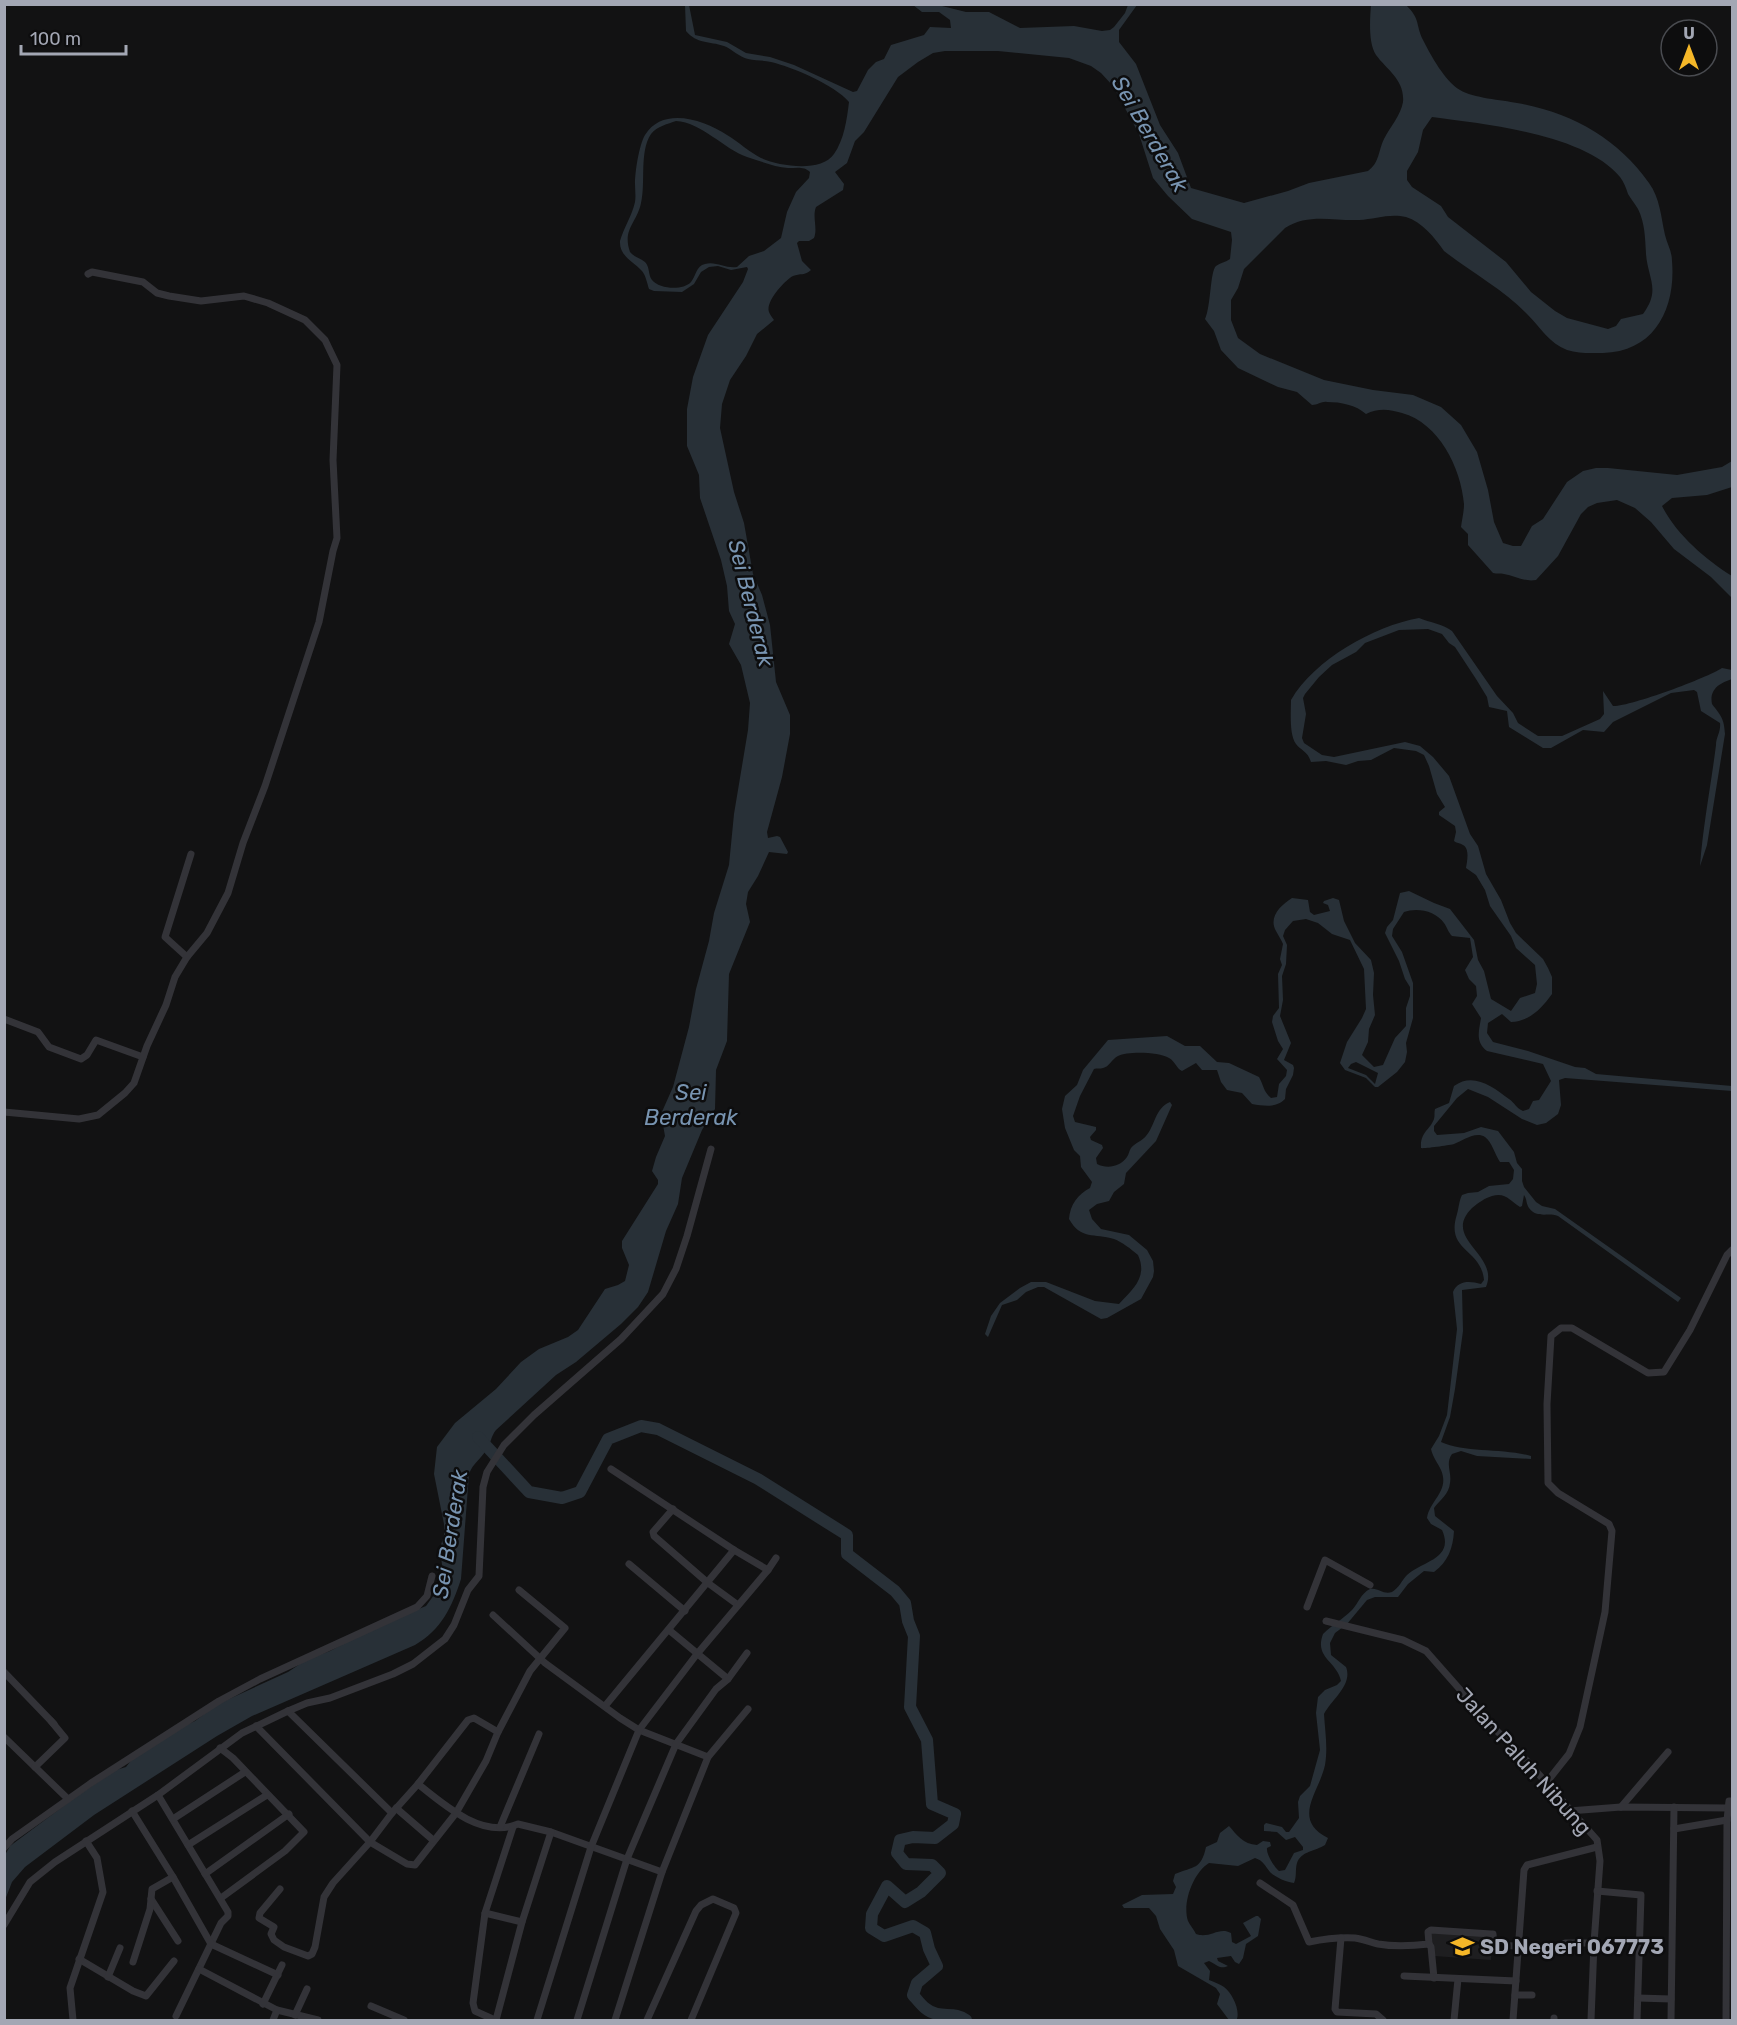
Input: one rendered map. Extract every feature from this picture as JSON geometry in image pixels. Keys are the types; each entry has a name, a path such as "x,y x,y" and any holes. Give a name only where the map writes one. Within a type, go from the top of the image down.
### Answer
{"street":[{"path":"4,1112 79,1119 98,1115 134,1083 175,978 187,957 207,933 228,893 319,622 337,538 333,460 337,365 325,340 305,320 276,306 244,296 201,301 157,293 143,282 92,272 88,274"},
{"path":"187,957 165,937 191,854"},
{"path":"4,1019 38,1032 49,1047 81,1059 87,1055 96,1040 143,1057"},
{"path":"4,1925 30,1882 86,1841 158,1795 220,1749 256,1726 288,1711 393,1674 413,1664 445,1639 454,1625 468,1590 479,1576 483,1487 487,1472 504,1445 534,1415 621,1339 663,1294 687,1236 711,1149"},
{"path":"1546,1783 1569,1754 1580,1727 1605,1612 1612,1531 1609,1524 1558,1493 1548,1483 1547,1404 1551,1336 1561,1328 1572,1328 1648,1373 1664,1372 1690,1330 1727,1255 1732,1250"},
{"path":"611,1469 734,1551 768,1570"},
{"path":"673,1509 653,1532 654,1536 708,1583 738,1605"},
{"path":"605,1706 734,1551"},
{"path":"537,2020 591,1847 639,1730 697,1654 776,1558"},
{"path":"1307,1607 1324,1560 1370,1585"},
{"path":"629,1564 685,1611"},
{"path":"4,1848 12,1839 68,1798 219,1701 260,1679 417,1607 427,1596 432,1576"},
{"path":"256,1726 370,1842 413,1866 456,1813 486,1761 498,1732 530,1671 565,1630 565,1626 519,1590"},
{"path":"494,1615 545,1663 620,1718 639,1730 708,1757"},
{"name":"Jalan Paluh Nibung","path":"1326,1621 1403,1640 1426,1651 1597,1840 1600,1861 1594,1943 1592,2020"},
{"path":"669,1630 728,1679"},
{"path":"577,2020 627,1859 676,1744 716,1689 728,1679 747,1653"},
{"path":"4,1672 65,1738 35,1767"},
{"path":"615,2020 662,1872 708,1757 748,1709"},
{"path":"288,1711 394,1810 433,1840"},
{"path":"280,1888 260,1913 259,1918 274,1927 271,1934 273,1940 308,1956 312,1954 315,1947 324,1897 333,1883 370,1842 470,1718 498,1732"},
{"path":"501,1827 539,1734"},
{"path":"4,1737 68,1798"},
{"path":"220,1749 233,1758 267,1795 289,1814 304,1833 279,1856 221,1898"},
{"path":"1621,1807 1668,1752"},
{"path":"173,1819 245,1772"},
{"path":"418,1784 456,1813 491,1828 513,1827 518,1824 551,1832 662,1872"},
{"path":"158,1795 227,1907 228,1916 221,1923 176,2016"},
{"path":"188,1845 267,1795"},
{"path":"1569,1811 1730,1803 1727,1820 1730,1842 1726,2020"},
{"path":"1671,2020 1674,1807"},
{"path":"132,1811 211,1944 278,1975"},
{"path":"205,1874 289,1814"},
{"path":"1674,1829 1727,1820"},
{"path":"513,1827 485,1913 472,2007 475,2011 495,2020 522,1922 551,1832"},
{"path":"73,2020 70,1988 103,1892 97,1858 86,1841"},
{"path":"1513,2020 1524,1869 1527,1865 1597,1847"},
{"path":"133,1962 140,1945 152,1889 173,1877"},
{"path":"1260,1883 1293,1905 1309,1942 1357,1938 1377,1944 1401,1947 1429,1944"},
{"path":"1597,1891 1641,1894 1637,2020"},
{"path":"151,1899 178,1941"},
{"path":"647,2020 696,1911 701,1905 713,1899 734,1908 736,1913 691,2020"},
{"path":"485,1913 522,1922"},
{"path":"1434,1978 1428,1932 1431,1930 1493,1934 1494,1945 1556,1948 1565,1943 1594,1943"},
{"path":"1341,1938 1335,2009 1337,2012 1376,2014 1383,2020"},
{"path":"108,1977 120,1948"},
{"path":"79,1959 136,1993 147,1995 174,1961"},
{"path":"263,2004 282,1965"},
{"path":"199,1970 277,2010 304,2019 318,2020"},
{"path":"1404,1976 1516,1982"},
{"path":"1454,2020 1458,1979"},
{"path":"295,2015 307,1989"},
{"path":"1515,1995 1532,1995"},
{"path":"1638,1998 1671,1999"},
{"path":"371,2006 404,2020"},
{"path":"273,2020 277,2010"}],"shaded area":[{"name":"SD Negeri 067773","path":"1431,1932 1492,1936 1491,1960 1434,1956 1429,1940"}],"water":[{"name":"Sei Berderak","path":"685,5 689,5 695,35 727,42 746,53 770,57 794,65 853,92 857,91 868,70 876,62 884,59 891,45 924,35 930,27 951,28 950,20 939,12 922,12 913,5 938,5 966,12 989,12 1020,28 1074,26 1102,31 1114,27 1128,5 1137,5 1119,30 1119,42 1136,64 1160,125 1178,153 1191,188 1244,203 1309,183 1368,171 1372,168 1384,139 1400,112 1403,94 1398,81 1373,50 1370,30 1371,5 1406,5 1416,18 1423,40 1434,60 1454,86 1466,93 1537,107 1574,121 1608,141 1636,167 1656,195 1671,254 1672,278 1666,310 1649,336 1636,345 1621,351 1603,353 1567,350 1546,335 1518,305 1444,251 1428,231 1412,219 1394,216 1359,220 1312,219 1294,223 1285,228 1244,269 1238,288 1231,300 1231,320 1238,338 1260,354 1324,380 1413,395 1441,407 1461,425 1477,452 1494,522 1503,543 1513,546 1521,546 1532,526 1543,519 1567,482 1583,471 1608,468 1677,475 1722,467 1732,461 1732,487 1707,495 1672,498 1662,506 1692,546 1732,576 1732,598 1711,577 1674,549 1651,522 1635,508 1617,500 1588,507 1581,514 1558,556 1536,580 1493,573 1468,545 1468,534 1461,527 1464,504 1458,476 1446,449 1427,426 1415,418 1393,411 1379,410 1366,414 1358,408 1343,403 1325,402 1312,405 1297,392 1278,387 1238,368 1221,350 1214,331 1205,319 1214,269 1230,259 1231,232 1192,219 1168,196 1153,178 1139,134 1113,86 1091,66 1069,58 998,51 945,51 933,53 898,77 864,132 855,141 847,163 835,172 844,184 843,190 816,207 814,238 797,243 802,261 811,270 790,278 773,297 769,313 774,320 757,334 730,380 722,404 720,428 734,492 744,523 753,574 762,595 770,625 776,682 790,715 790,734 782,777 767,832 768,838 780,837 788,852 787,854 769,852 748,892 746,904 750,922 729,974 727,1041 716,1070 715,1109 702,1130 682,1178 678,1204 666,1231 648,1292 638,1307 621,1324 576,1362 556,1375 494,1432 487,1449 469,1474 461,1579 454,1599 439,1625 432,1632 415,1645 252,1716 217,1736 94,1815 25,1867 12,1882 5,1900 5,1855 10,1846 77,1796 116,1770 126,1767 133,1758 175,1730 195,1721 216,1705 288,1672 306,1660 330,1651 373,1628 426,1606 439,1588 443,1573 440,1548 444,1535 444,1524 434,1474 437,1447 455,1423 496,1389 521,1362 539,1349 568,1337 578,1330 605,1289 625,1281 629,1265 622,1248 622,1241 658,1184 652,1171 665,1136 661,1114 673,1087 689,1027 714,913 729,865 734,814 748,730 750,703 741,665 729,644 735,624 729,611 727,586 721,560 700,498 699,475 687,446 687,409 693,377 708,335 743,282 748,269 747,267 731,270 718,266 709,267 701,272 694,284 682,292 654,291 649,289 642,271 624,254 620,241 635,202 636,173 641,145 645,135 653,126 673,118 696,121 718,130 761,158 789,165 810,166 828,160 834,154 844,129 849,102 834,89 801,72 771,62 745,58 724,46 694,38 686,31","holes":["1432,117 1479,123 1533,134 1583,150 1604,162 1624,183 1638,209 1643,225 1652,284 1651,298 1643,314 1621,319 1616,326 1608,329 1567,318 1531,292 1506,262 1448,217 1441,206 1412,187 1407,180 1407,171 1418,152 1423,130","676,121 694,126 747,157 788,168 803,168 810,172 809,178 796,192 787,212 781,238 764,251 749,256 737,267 705,264 700,267 693,280 687,285 671,288 652,280 645,262 630,252 628,237 641,203 647,141 656,129"]},
{"path":"1419,618 1452,631 1518,723 1538,736 1562,736 1600,719 1604,714 1603,691 1613,706 1622,705 1668,691 1722,668 1732,670 1732,679 1720,685 1712,694 1712,704 1724,724 1725,734 1707,845 1700,866 1720,723 1701,711 1697,692 1694,690 1671,693 1613,722 1604,732 1583,730 1551,748 1543,748 1509,727 1507,711 1489,707 1487,697 1476,679 1455,647 1442,634 1428,629 1399,630 1365,643 1356,652 1332,665 1319,677 1303,698 1306,714 1302,738 1304,743 1322,755 1334,757 1405,742 1420,746 1449,776 1470,834 1478,846 1486,874 1501,900 1510,923 1516,933 1543,959 1552,977 1552,994 1534,1013 1524,1019 1511,1022 1502,1014 1488,1023 1487,1033 1493,1042 1585,1068 1596,1074 1732,1086 1732,1091 1565,1078 1559,1080 1561,1105 1558,1114 1546,1123 1537,1125 1522,1119 1488,1097 1468,1089 1457,1098 1434,1126 1437,1135 1464,1133 1481,1127 1498,1131 1514,1152 1517,1163 1522,1169 1524,1187 1536,1202 1555,1209 1681,1298 1678,1302 1558,1216 1532,1211 1524,1195 1520,1207 1501,1195 1489,1197 1472,1208 1464,1219 1463,1229 1466,1238 1480,1256 1488,1275 1486,1287 1462,1290 1463,1331 1455,1389 1450,1417 1441,1442 1461,1448 1531,1456 1531,1459 1477,1456 1461,1451 1452,1454 1449,1461 1449,1487 1434,1508 1435,1516 1454,1531 1451,1549 1446,1559 1434,1572 1424,1571 1408,1584 1398,1597 1375,1597 1367,1600 1347,1624 1335,1633 1330,1643 1331,1655 1346,1667 1347,1680 1324,1714 1325,1765 1310,1805 1309,1814 1311,1823 1317,1831 1328,1838 1325,1845 1299,1859 1294,1883 1275,1876 1255,1858 1238,1866 1209,1863 1194,1881 1186,1906 1188,1921 1196,1934 1206,1935 1227,1931 1231,1933 1232,1942 1236,1944 1251,1936 1243,1923 1256,1916 1261,1919 1258,1936 1246,1944 1239,1964 1231,1956 1217,1958 1218,1961 1228,1966 1225,1967 1209,1961 1204,1963 1210,1971 1209,1980 1224,1987 1235,2002 1237,2019 1229,2020 1217,2004 1220,1994 1216,1988 1178,1966 1174,1950 1160,1929 1156,1916 1149,1908 1124,1908 1122,1905 1142,1895 1173,1894 1176,1887 1173,1881 1175,1874 1199,1864 1206,1847 1217,1842 1220,1833 1229,1826 1248,1843 1257,1845 1263,1841 1270,1842 1271,1846 1267,1848 1267,1851 1279,1871 1285,1870 1294,1853 1303,1850 1295,1837 1286,1840 1277,1832 1264,1831 1264,1825 1266,1823 1282,1827 1289,1832 1299,1818 1300,1796 1310,1786 1320,1750 1316,1713 1318,1697 1341,1681 1339,1674 1321,1649 1323,1634 1352,1610 1367,1591 1373,1589 1386,1593 1392,1592 1407,1575 1435,1558 1444,1547 1445,1540 1442,1530 1431,1524 1427,1518 1443,1484 1441,1470 1431,1449 1447,1415 1457,1329 1453,1292 1461,1283 1481,1284 1484,1280 1477,1262 1459,1243 1455,1226 1462,1195 1478,1192 1489,1186 1509,1184 1513,1179 1514,1170 1509,1162 1500,1162 1490,1142 1481,1135 1452,1144 1421,1148 1422,1138 1434,1119 1435,1109 1449,1103 1454,1086 1461,1082 1468,1080 1489,1085 1523,1111 1529,1109 1533,1101 1539,1100 1551,1081 1543,1064 1487,1051 1483,1048 1479,1036 1481,1018 1472,1004 1477,996 1476,986 1469,979 1465,970 1473,957 1470,938 1452,936 1441,919 1420,910 1404,912 1393,929 1392,936 1402,952 1413,983 1413,1018 1406,1043 1405,1062 1397,1072 1378,1087 1366,1078 1345,1070 1340,1063 1347,1042 1366,1009 1364,969 1350,940 1332,934 1318,923 1306,919 1293,921 1283,936 1287,945 1286,964 1282,976 1283,1000 1280,1016 1291,1043 1284,1060 1294,1068 1286,1089 1285,1099 1282,1102 1270,1106 1252,1104 1242,1093 1227,1090 1217,1070 1202,1070 1196,1063 1182,1071 1171,1059 1158,1054 1123,1054 1116,1057 1109,1065 1094,1069 1073,1116 1075,1122 1096,1127 1090,1137 1091,1140 1102,1145 1103,1148 1096,1158 1097,1164 1101,1166 1109,1167 1121,1163 1127,1157 1130,1149 1149,1132 1161,1108 1170,1102 1172,1105 1156,1141 1126,1173 1124,1184 1114,1192 1109,1201 1097,1204 1089,1210 1092,1219 1101,1229 1129,1235 1147,1250 1153,1261 1153,1277 1141,1299 1101,1319 1044,1287 1038,1287 1026,1292 1017,1300 1002,1305 988,1337 985,1334 991,1316 1000,1303 1031,1282 1046,1282 1095,1301 1119,1304 1138,1282 1141,1263 1138,1255 1114,1239 1083,1233 1069,1219 1075,1200 1090,1188 1092,1182 1081,1167 1080,1156 1074,1150 1065,1128 1062,1109 1065,1096 1077,1085 1083,1070 1108,1040 1167,1036 1185,1046 1200,1046 1217,1062 1229,1063 1259,1077 1268,1095 1271,1098 1277,1097 1279,1084 1286,1076 1287,1070 1277,1059 1283,1049 1272,1022 1279,1008 1278,974 1282,965 1280,959 1283,944 1274,926 1274,921 1280,908 1292,898 1308,900 1310,912 1314,915 1330,911 1328,905 1323,903 1324,901 1333,898 1339,900 1344,921 1355,943 1371,960 1374,973 1375,1015 1362,1055 1374,1067 1383,1065 1395,1038 1406,1026 1406,1008 1410,987 1385,933 1393,920 1400,893 1409,891 1450,909 1474,940 1491,999 1511,1011 1520,998 1535,993 1537,984 1535,965 1516,948 1511,936 1490,906 1485,890 1476,875 1466,868 1467,849 1454,841 1455,826 1439,815 1445,807 1437,794 1424,755 1416,751 1394,748 1371,760 1346,765 1326,761 1311,762 1292,735 1291,700 1314,671 1347,647 1402,622","holes":["1356,1062 1378,1073 1375,1084 1366,1075 1348,1068"]}],"waterway":[{"path":"478,1437 529,1492 562,1498 580,1492 608,1439 641,1426 658,1429 758,1479 847,1535 847,1554 895,1591 905,1603 908,1621 914,1636 910,1707 927,1740 932,1804 955,1814 953,1824 935,1838 913,1837 900,1840 897,1853 906,1864 932,1865 940,1873 921,1892 905,1902 887,1886 872,1914 871,1928 884,1936 913,1926 925,1933 937,1966 917,1983 913,1995 930,2011 966,2020"}],"place":[{"name":"SD Negeri 067773","path":"1462,1946"}]}
